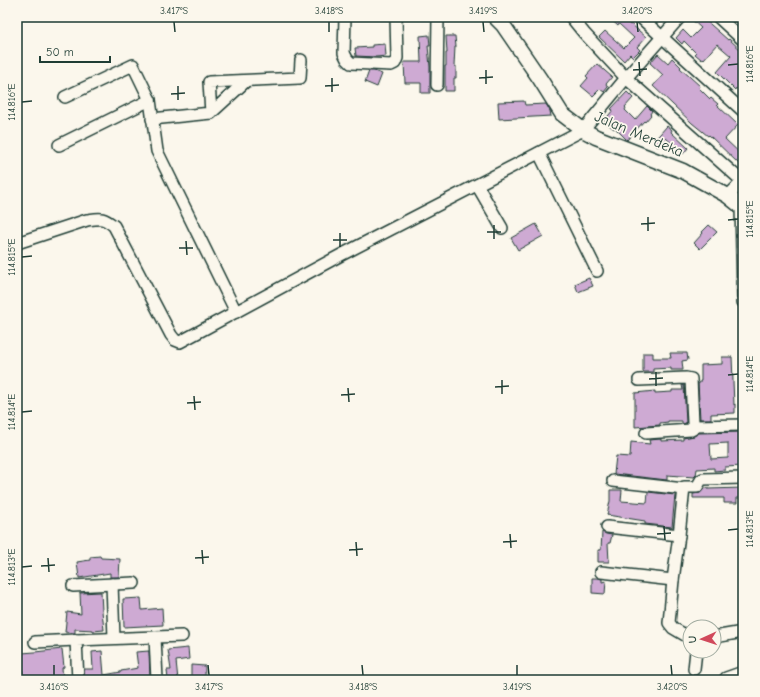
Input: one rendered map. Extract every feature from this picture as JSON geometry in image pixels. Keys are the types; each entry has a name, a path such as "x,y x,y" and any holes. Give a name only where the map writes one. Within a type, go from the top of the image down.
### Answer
{"street":[{"path":"344,17 344,53 347,59 352,63 391,65 395,63 397,58 396,17"},
{"path":"437,85 438,17"},
{"name":"Jalan Merdeka","path":"495,17 503,25 562,114 583,130 596,137 683,171 728,196 742,207"},
{"path":"571,17 626,78 743,181 728,196"},
{"path":"640,17 743,111"},
{"path":"17,243 87,220 99,218 106,220 114,226 171,335 175,340 180,342 341,255 583,130 626,78 680,17"},
{"path":"718,17 743,40"},
{"path":"211,113 209,82 300,78 301,60"},
{"path":"65,97 133,65 150,100 157,151 236,312"},
{"path":"152,119 211,113 246,80"},
{"path":"59,145 150,100"},
{"path":"539,153 597,271"},
{"path":"477,185 502,228"},
{"path":"742,207 743,302"},
{"path":"639,380 691,379 693,423 695,426"},
{"path":"646,433 691,430 695,426 743,425"},
{"path":"613,481 684,489 684,487 697,486 702,479 743,478"},
{"path":"682,633 673,628 670,623 673,580 684,489"},
{"path":"607,527 679,535"},
{"path":"601,572 673,580"},
{"path":"73,586 134,583"},
{"path":"112,584 114,638"},
{"path":"722,636 743,632"},
{"path":"35,642 182,636"},
{"path":"155,637 157,680"},
{"path":"76,640 78,680"},
{"path":"694,669 695,659"},
{"path":"725,680 726,678 743,672"}],"building":[{"path":"608,17 626,17 624,19 630,25 631,24 646,37 637,47 640,50 633,57 630,54 624,61 599,37 605,31 624,48 634,38 619,24 618,26"},
{"path":"689,17 702,17 743,52 743,95 736,88 735,90 717,72 731,56 717,44 702,60 684,41 682,44 676,38 683,30 691,38 701,28"},
{"path":"429,35 430,93 421,93 421,83 405,83 404,62 421,62 420,36"},
{"path":"446,36 455,36 456,47 454,66 456,66 456,78 454,78 454,91 445,91 445,66 447,53"},
{"path":"385,44 386,56 356,56 355,48 372,47 372,45"},
{"path":"658,54 668,63 672,58 681,67 680,68 700,86 699,88 710,99 711,98 718,104 717,105 738,125 725,139 743,156 743,160 739,164 709,135 708,136 692,123 653,86 663,75 650,63"},
{"path":"597,64 612,77 606,84 608,87 604,92 600,89 593,96 581,86 588,78 586,76"},
{"path":"369,71 382,74 377,87 365,82"},
{"path":"627,92 633,98 625,107 625,110 635,120 647,106 652,111 650,114 651,115 645,122 644,121 627,140 615,128 614,129 604,121 613,110 611,109"},
{"path":"524,101 525,105 546,104 551,116 499,119 498,102"},
{"path":"667,126 672,130 671,132 688,148 683,154 666,138 658,147 653,142"},
{"path":"536,224 543,236 518,250 511,238"},
{"path":"709,225 717,232 700,249 694,243"},
{"path":"589,278 593,286 578,292 575,284"},
{"path":"643,353 653,353 653,358 671,358 670,353 687,353 688,360 682,361 683,370 671,370 671,368 653,369 653,372 643,372"},
{"path":"722,357 732,357 735,413 711,414 711,419 700,419 698,383 701,381 701,365 722,364"},
{"path":"682,385 684,385 686,423 682,424 682,421 668,421 660,423 660,425 635,427 635,393 655,391 655,393 672,392 672,390 683,390"},
{"path":"743,432 743,466 725,467 725,470 714,471 714,468 697,469 694,477 667,475 667,480 614,474 616,456 630,457 631,442 650,444 649,440 683,440 683,438 694,436 699,433","holes":["728,443 728,458 711,459 710,444"]},
{"path":"705,488 743,488 743,498 737,498 737,503 724,503 724,498 693,498 693,494 700,493"},
{"path":"610,490 622,490 621,501 647,503 648,492 675,495 672,527 645,524 645,521 607,515 610,501"},
{"path":"602,532 612,535 610,543 608,543 609,562 598,562 598,550 601,550"},
{"path":"100,556 101,558 120,559 119,577 110,577 110,573 79,578 77,562 90,560 90,557"},
{"path":"592,578 602,579 602,582 606,581 605,594 592,593"},
{"path":"101,592 104,630 93,631 75,629 75,633 65,632 67,612 81,614 80,593"},
{"path":"141,598 142,610 162,608 163,625 124,627 123,599"},
{"path":"188,648 189,659 176,661 178,680 168,680 167,670 171,670 168,650"},
{"path":"62,649 64,667 62,668 63,680 23,680 22,653"},
{"path":"102,651 104,675 138,668 136,652 149,651 150,678 130,680 85,680 84,669 93,669 92,652"},
{"path":"191,665 205,666 205,680 191,680"}]}
